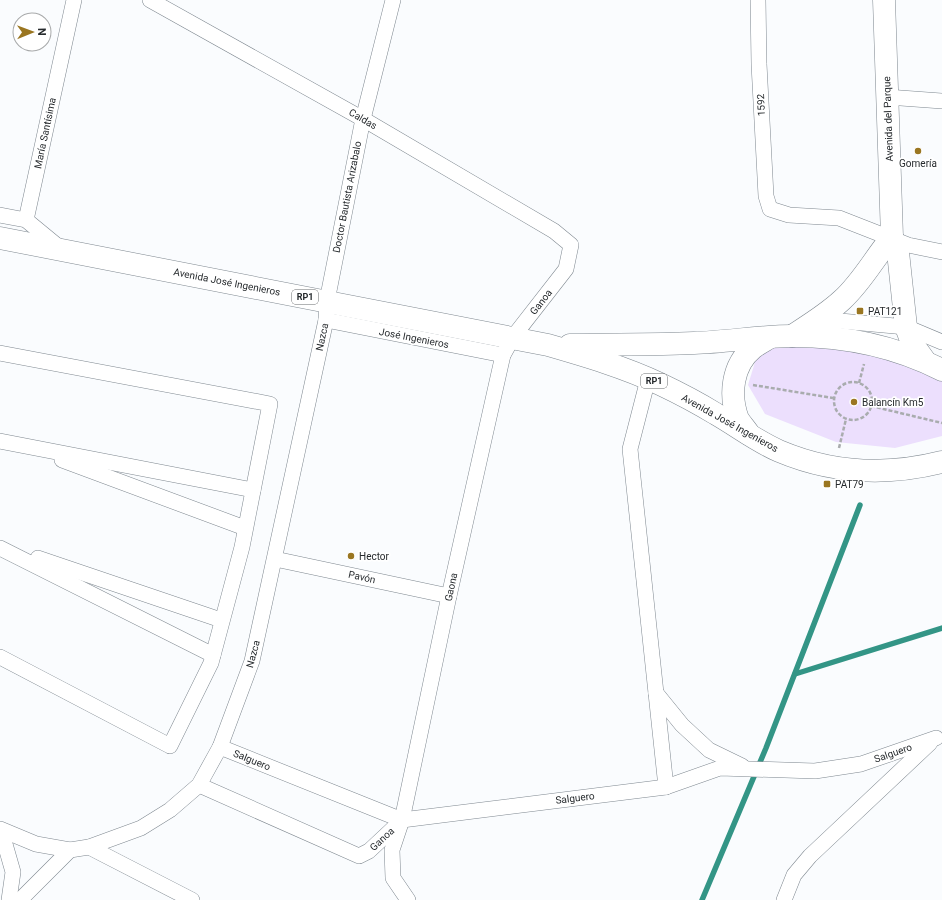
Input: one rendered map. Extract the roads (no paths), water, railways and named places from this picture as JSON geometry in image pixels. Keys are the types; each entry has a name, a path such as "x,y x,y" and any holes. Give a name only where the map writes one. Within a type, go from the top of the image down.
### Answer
{"main road":[{"name":"Avenida del Parque","path":"884,0 892,237 898,252 906,327"},
{"name":"Avenida José Ingenieros","path":"792,336 818,319 843,299 865,274 877,254 892,237"},
{"name":"Avenida José Ingenieros","path":"0,238 62,250 326,311 508,346 694,343 792,336 831,337 869,343 934,366"},
{"name":"Avenida José Ingenieros","path":"906,327 912,343 934,366"},
{"name":"RP1","path":"752,437 739,421 733,402 733,381 740,363 752,348 769,338"},
{"name":"Avenida José Ingenieros","path":"548,345 619,366 648,379 716,414 752,437 792,456 835,467 863,471 892,471 921,467 942,462"}],"street":[{"name":"María Santísima","path":"26,220 74,0"},
{"name":"Caldas","path":"150,0 363,119 554,231 571,245"},
{"name":"Doctor Bautista Arizabalo","path":"326,311 363,119 394,0"},
{"name":"1592","path":"758,0 759,64 766,196 770,209 789,215 839,218 892,237"},
{"path":"887,97 942,101"},
{"path":"0,215 26,220 62,250"},
{"path":"892,237 908,245 942,252"},
{"name":"Ganoa","path":"508,346 566,269 571,245"},
{"name":"Nazca","path":"1,829 36,844 70,850 89,847 140,828 170,810 199,785 220,747 252,661 275,559 326,311"},
{"path":"818,319 906,327 942,342"},
{"name":"Gaona","path":"408,900 393,878 392,850 402,820 449,596 508,346"},
{"path":"0,353 270,404 245,528 211,663 170,746 0,657"},
{"path":"648,379 630,449 666,787"},
{"path":"0,441 253,490"},
{"path":"20,444 245,528"},
{"path":"0,547 221,620"},
{"path":"0,547 213,655"},
{"name":"Pavón","path":"275,559 449,596"},
{"path":"656,693 682,725 708,750 746,768"},
{"path":"784,900 794,875 810,856 908,762 939,737"},
{"name":"Salguero","path":"220,747 402,820 666,787 720,768 814,771 861,764 939,737"},
{"name":"Ganoa","path":"199,785 359,856 369,851 402,820"},
{"path":"1,829 13,872 9,900"},
{"path":"89,847 192,900"},
{"path":"20,900 70,850"}],"waterway":[{"path":"702,900 766,748 860,505"},
{"path":"795,674 942,628"}],"place":[{"name":"Gomería","path":"918,151"},
{"name":"PAT121","path":"860,311"},
{"name":"Balancín Km5","path":"854,402"},
{"name":"PAT79","path":"827,484"},
{"name":"Hector","path":"351,556"}]}
